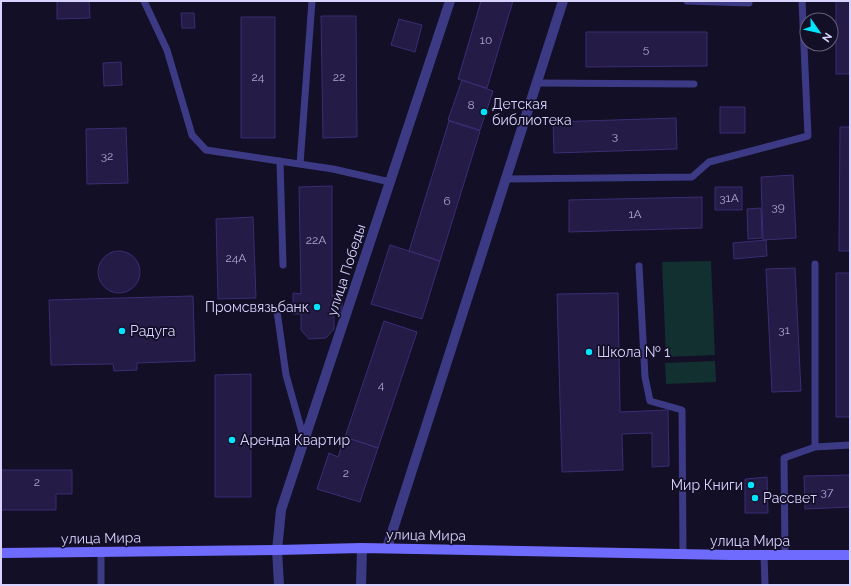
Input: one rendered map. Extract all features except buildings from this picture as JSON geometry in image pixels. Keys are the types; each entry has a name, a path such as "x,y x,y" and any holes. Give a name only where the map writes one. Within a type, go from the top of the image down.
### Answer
{"street":[{"name":"улица Победы","path":"279,585 278,550 281,510 450,1"},
{"path":"387,548 563,1"},
{"path":"362,548 362,585"},
{"name":"улица Мира","path":"1,553 387,548 683,554 850,555"}],"lane":[{"path":"144,1 167,50 192,135 206,150 333,169 390,182"},
{"path":"300,164 312,1"},
{"path":"687,1 749,3"},
{"path":"506,180 692,177 709,162 808,136 802,1"},
{"path":"537,83 694,84"},
{"path":"280,161 283,265"},
{"path":"815,264 815,447"},
{"path":"640,266 645,377 650,401 682,410 683,554"},
{"path":"277,311 286,375 305,441"},
{"path":"785,555 784,458 815,447 850,445"},
{"path":"101,552 101,585"},
{"path":"764,555 765,585"}],"green space":[{"path":"711,261 715,355 666,357 662,262"},
{"path":"715,361 716,382 666,384 665,363"}],"place":[{"name":"Детская библиотека","path":"484,112"},
{"name":"Промсвязьбанк","path":"317,307"},
{"name":"Радуга","path":"122,331"},
{"name":"Школа № 1","path":"589,352"},
{"name":"Аренда Квартир","path":"232,440"},
{"name":"Мир Книги","path":"751,485"},
{"name":"Рассвет","path":"755,498"}]}
